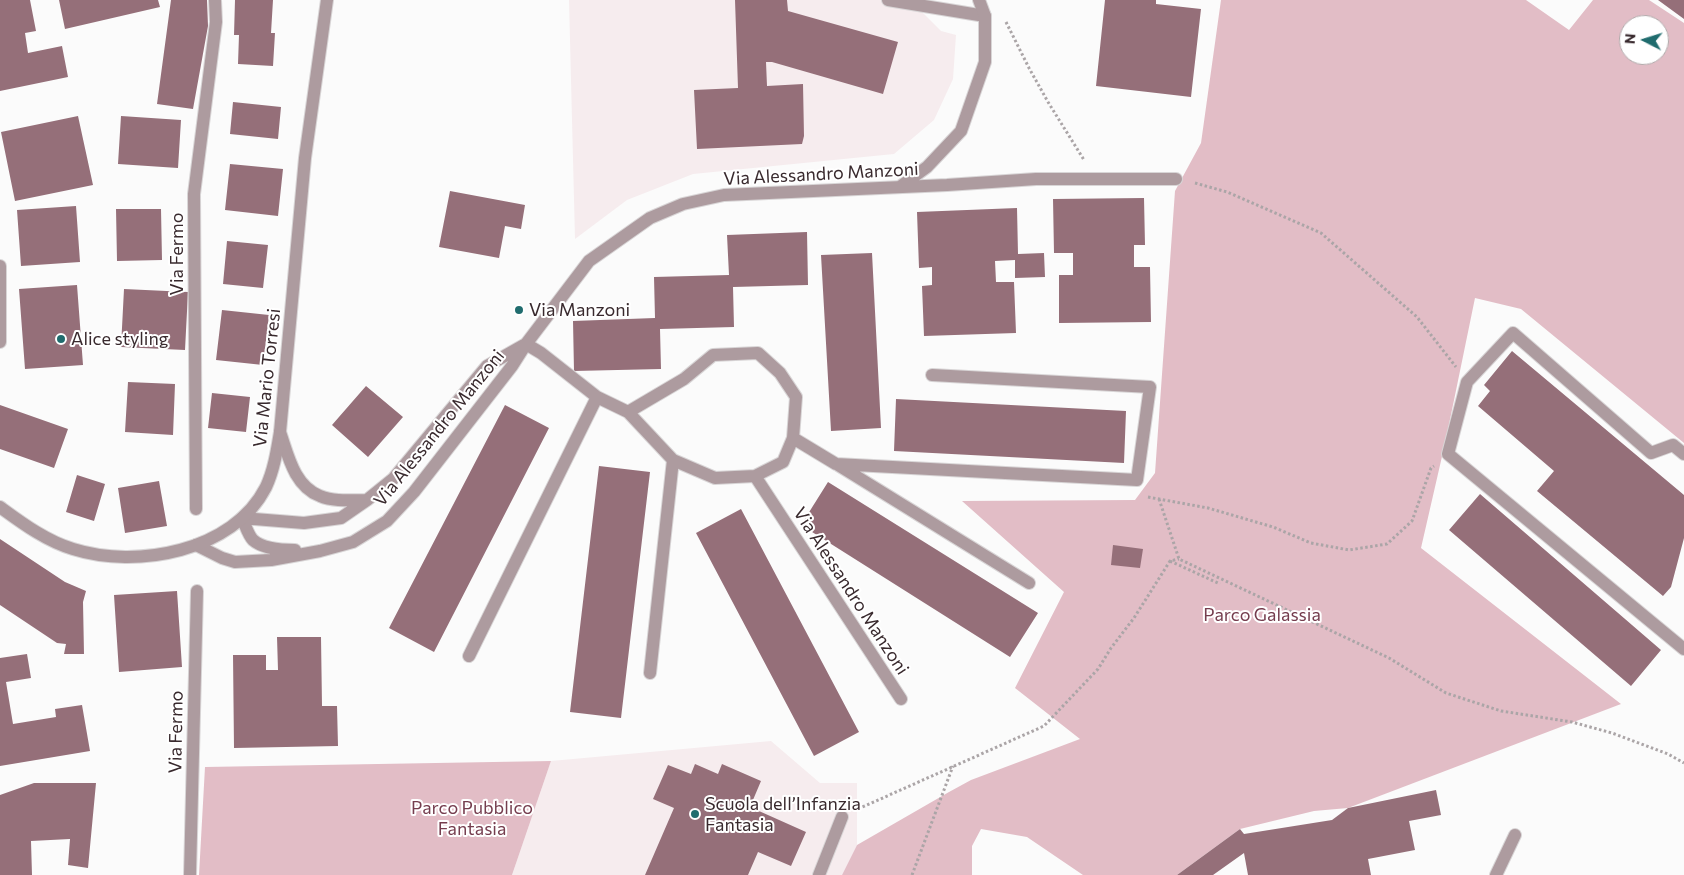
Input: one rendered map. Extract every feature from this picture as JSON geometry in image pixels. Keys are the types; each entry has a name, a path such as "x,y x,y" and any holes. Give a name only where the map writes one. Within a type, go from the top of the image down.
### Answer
{"street":[{"name":"Via Fermo","path":"196,509 194,194 216,22 215,0"},
{"name":"Via Mario Torresi","path":"0,507 25,525 71,549 96,555 121,557 148,556 196,545 221,533 242,518 266,487 275,460 280,432 305,158 327,0"},
{"path":"888,0 986,16"},
{"path":"901,186 928,167 961,132 985,62 986,16 979,0"},
{"name":"Via Alessandro Manzoni","path":"196,545 222,558 236,562 272,560 320,551 353,542 387,521 414,492 512,366 526,344 589,261 650,218 683,204 724,195 1036,179 1176,179"},
{"path":"0,266 0,342"},
{"path":"1684,454 1673,445 1651,453 1513,333 1467,382 1448,454 1684,650"},
{"name":"Via Alessandro Manzoni","path":"526,344 542,353 597,397 628,412 673,460 714,478 755,476 783,462 793,438 796,396 780,373 758,353 713,355 684,379 628,412"},
{"name":"Via Alessandro Manzoni","path":"242,518 304,523 341,518 393,479 487,366 526,344"},
{"path":"836,464 1137,480 1150,388 932,375"},
{"path":"469,656 597,397"},
{"name":"Via Alessandro Manzoni","path":"280,432 290,463 297,476 308,489 320,497 343,500 367,500"},
{"path":"793,438 1028,583"},
{"path":"650,673 673,460"},
{"name":"Via Alessandro Manzoni","path":"755,476 901,699"},
{"name":"Via Alessandro Manzoni","path":"242,518 252,539 264,546 280,550 320,551"},
{"name":"Via Fermo","path":"190,875 197,591"},
{"path":"819,875 842,817"},
{"path":"1496,875 1515,835"}],"path":[{"path":"986,16 1006,21 1048,102 1096,179"},
{"path":"1176,179 1228,192 1320,233 1416,317 1467,382"},
{"path":"1137,480 1148,498 1159,498 1208,508 1273,527 1311,543 1349,550 1387,544 1412,521 1431,468 1448,454"},
{"path":"1159,498 1179,558"},
{"path":"842,817 1044,726 1098,669 1110,648 1134,618 1170,561 1179,558 1388,658 1446,693 1501,711 1572,722 1612,733 1668,754 1684,763"},
{"path":"1170,561 1220,584"},
{"path":"912,875 954,766"}],"shaded area":[{"path":"569,0 919,0 922,12 941,31 956,35 953,79 934,120 894,154 693,174 627,200 575,239"},
{"name":"Scuola dell’Infanzia Fantasia","path":"771,741 820,783 857,783 857,845 842,875 512,875 551,761"}],"green space":[{"name":"Parco Galassia","path":"1221,0 1526,0 1569,30 1593,0 1649,0 1684,23 1684,443 1521,309 1475,298 1421,548 1621,704 1348,808 1314,811 1240,829 1177,875 1083,875 1027,837 981,829 972,846 972,875 842,875 857,845 949,792 971,780 1080,739 1015,688 1064,592 962,501 1135,500 1155,473 1175,191 1201,143"},
{"name":"Parco Pubblico Fantasia","path":"551,761 512,875 199,875 205,767"}],"building":[{"path":"0,0 30,0 36,31 25,33 28,53 62,46 68,77 0,91"},
{"path":"59,0 158,0 160,7 65,29"},
{"path":"171,0 207,0 208,26 193,109 157,104"},
{"path":"235,0 273,0 271,33 275,33 273,66 238,64 239,35 234,35"},
{"path":"735,0 787,0 788,11 898,42 883,94 772,62 766,62 767,86 803,84 804,136 802,144 697,149 694,90 738,88"},
{"path":"1105,0 1156,0 1156,4 1201,9 1191,97 1096,86"},
{"path":"1658,0 1684,0 1684,19"},
{"path":"233,102 281,107 278,139 230,134"},
{"path":"78,116 93,185 15,201 1,132"},
{"path":"121,116 181,120 178,168 118,164"},
{"path":"230,164 283,169 278,216 225,210"},
{"path":"450,191 525,205 521,229 505,226 499,258 439,247"},
{"path":"1144,198 1145,245 1134,245 1134,267 1150,267 1151,322 1059,323 1059,275 1073,275 1073,253 1054,253 1053,199"},
{"path":"76,206 80,262 21,266 17,210"},
{"path":"1017,208 1018,254 1044,253 1045,277 1015,278 1015,260 995,261 996,282 1014,282 1016,333 924,336 922,286 932,285 932,267 919,268 917,212"},
{"path":"116,209 161,209 162,260 117,261"},
{"path":"807,232 808,285 733,287 734,327 660,329 661,369 574,371 573,321 655,318 654,277 729,275 727,235"},
{"path":"227,241 268,245 263,288 223,284"},
{"path":"872,253 881,428 831,431 821,255"},
{"path":"77,285 83,365 25,369 19,289"},
{"path":"124,289 188,292 185,350 121,347"},
{"path":"222,310 269,315 263,365 216,360"},
{"path":"1512,351 1684,495 1684,538 1671,587 1663,596 1537,491 1554,471 1478,406 1490,391 1484,385"},
{"path":"128,382 175,384 173,435 125,432"},
{"path":"366,386 403,417 368,457 332,425"},
{"path":"212,393 250,397 246,432 208,428"},
{"path":"896,399 1126,411 1124,463 894,451"},
{"path":"0,405 68,429 54,468 0,449"},
{"path":"505,405 549,428 434,652 389,628"},
{"path":"599,466 650,472 621,718 570,712"},
{"path":"77,475 105,484 94,521 66,512"},
{"path":"159,481 167,526 125,533 118,488"},
{"path":"828,482 1038,613 1010,657 801,525"},
{"path":"1480,494 1661,650 1631,686 1449,530"},
{"path":"741,509 859,732 814,756 696,533"},
{"path":"0,539 65,582 86,591 83,602 84,654 64,654 66,644 57,643 0,605"},
{"path":"1113,545 1143,549 1140,568 1111,565"},
{"path":"177,591 182,667 119,672 114,595"},
{"path":"277,637 321,637 322,706 337,706 338,746 234,748 233,655 266,655 266,670 278,670"},
{"path":"27,654 31,678 6,682 13,724 56,717 55,709 82,705 90,751 0,766 0,658"},
{"path":"695,764 718,774 722,764 761,781 750,807 806,832 791,866 758,852 748,875 645,875 674,808 653,799 668,765 691,774"},
{"path":"34,783 96,783 88,868 68,865 70,839 31,841 32,875 0,875 0,795"},
{"path":"1436,790 1441,815 1409,821 1415,850 1368,859 1371,875 1248,875 1244,853 1213,875 1177,875 1240,829 1244,834 1332,820 1348,808"}],"place":[{"name":"Via Manzoni","path":"519,310"},
{"name":"Alice styling","path":"61,339"},
{"name":"Scuola dell’Infanzia Fantasia","path":"695,814"}]}
